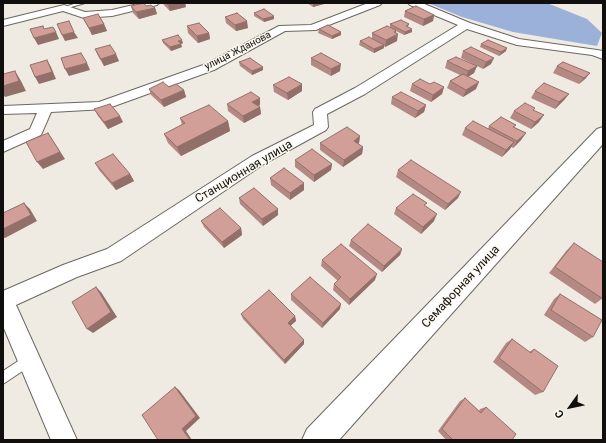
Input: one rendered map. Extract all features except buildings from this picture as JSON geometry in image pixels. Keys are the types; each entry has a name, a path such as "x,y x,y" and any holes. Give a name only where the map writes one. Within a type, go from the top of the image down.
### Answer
{"street":[{"path":"3,23 64,8 84,15 112,13 154,3"},
{"name":"улица Жданова","path":"3,110 101,106 210,67 283,28 312,28 377,3"},
{"path":"413,3 466,25 517,42 593,52 603,55"},
{"name":"Станционная улица","path":"3,301 114,255 258,160 321,127 320,112 360,91 466,25"},
{"path":"3,147 36,132 46,108"},
{"name":"Семафорная улица","path":"318,440 603,133"},
{"path":"3,301 64,440"}],"lane":[{"path":"64,8 83,3"},
{"path":"3,378 29,360"}],"water":[{"path":"428,3 547,3 587,19 602,33 597,46 513,32 462,17"}]}
